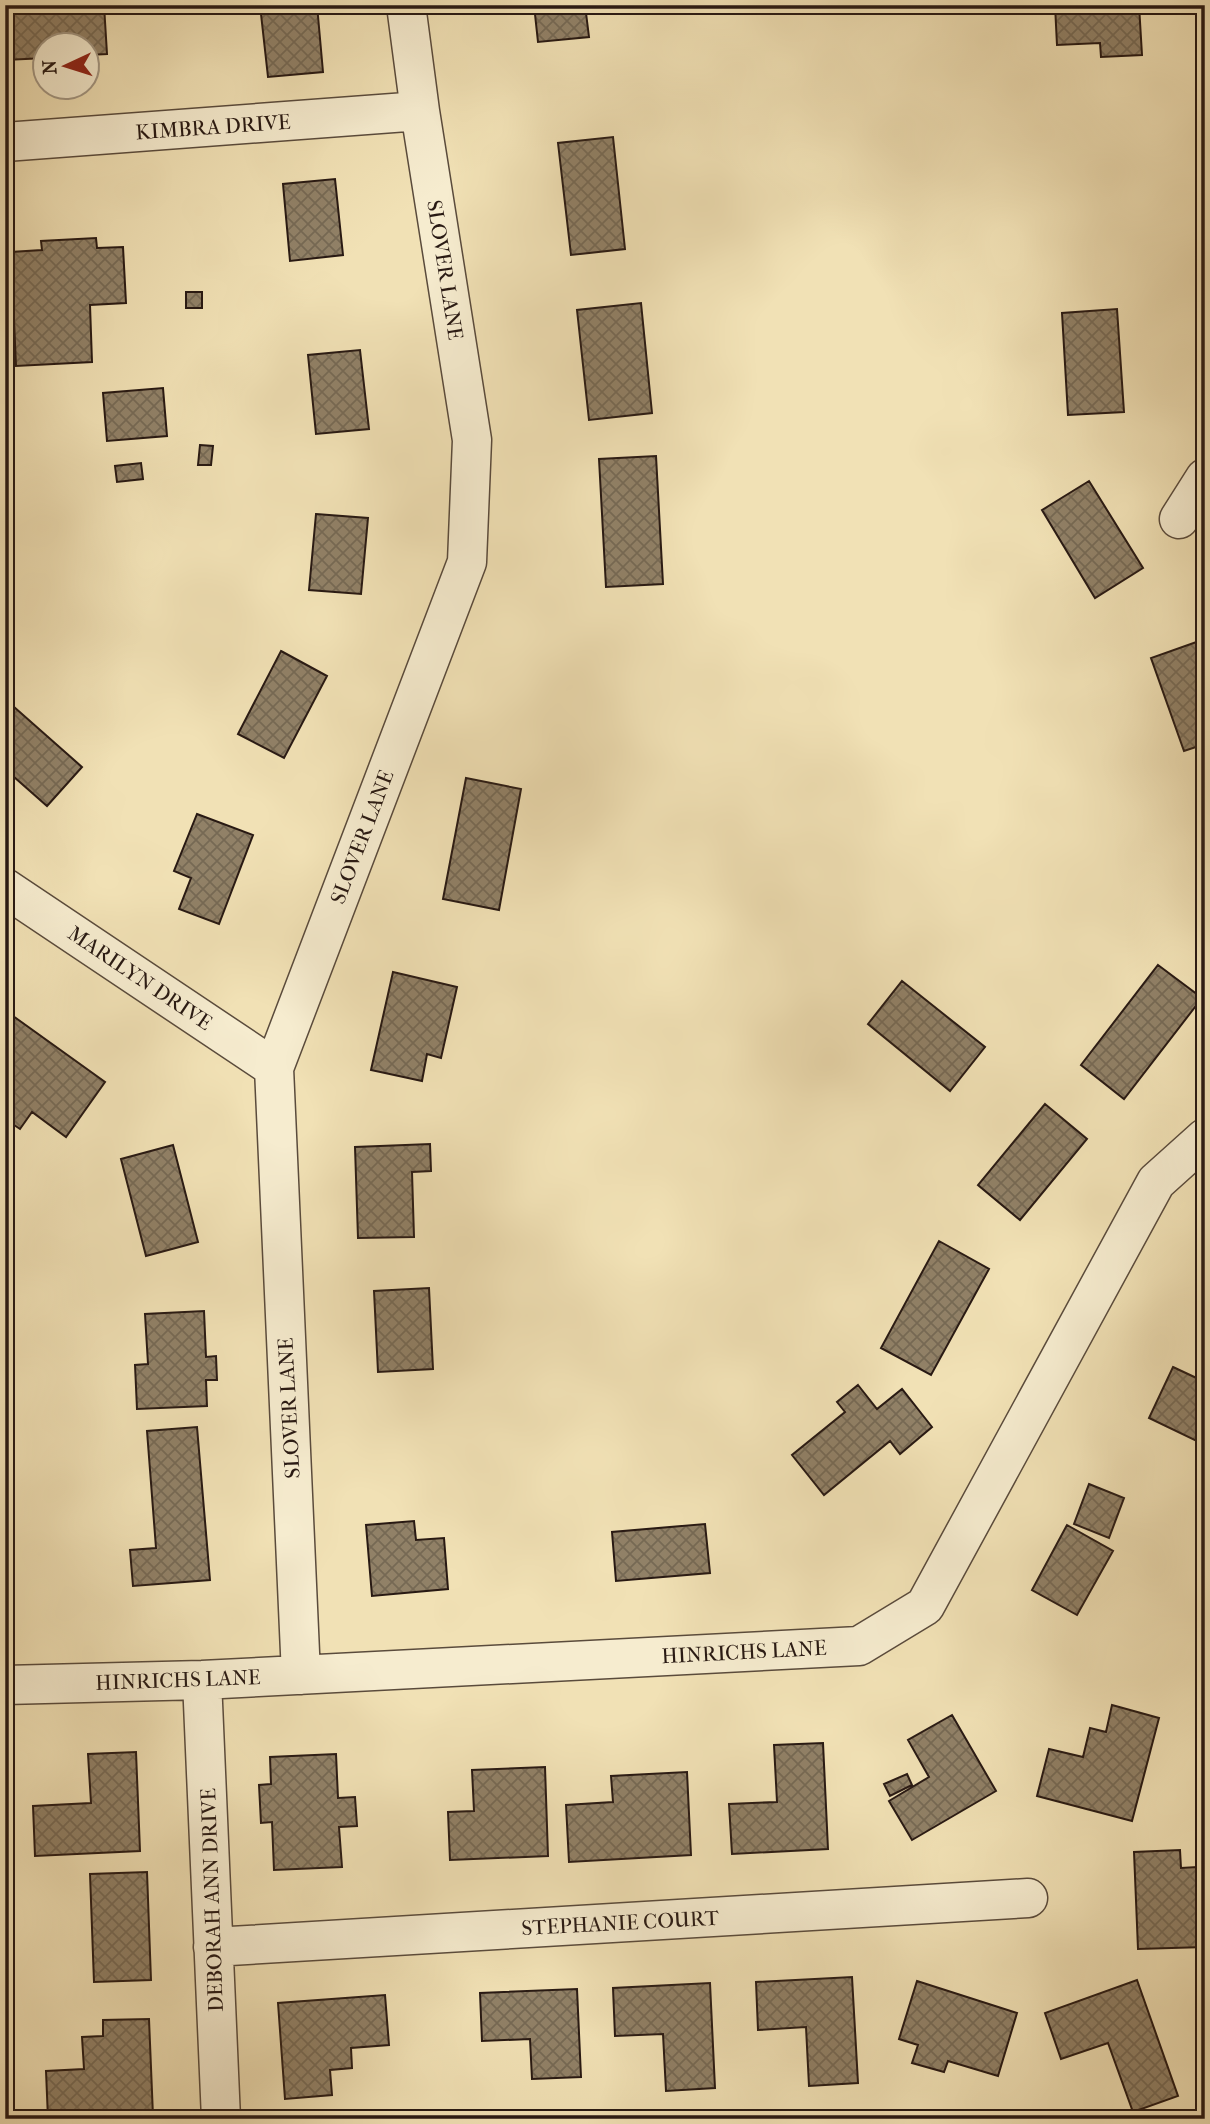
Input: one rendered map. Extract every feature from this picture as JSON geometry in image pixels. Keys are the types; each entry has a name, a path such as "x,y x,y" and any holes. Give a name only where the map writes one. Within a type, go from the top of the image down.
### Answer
{"street":[{"name":"SLOVER LANE","path":"301,1675 274,1068 467,562 472,440 406,5"},
{"name":"KIMBRA DRIVE","path":"5,142 420,111"},
{"path":"1179,519 1205,478"},
{"name":"MARILYN DRIVE","path":"5,888 274,1068"},
{"name":"HINRICHS LANE","path":"5,1685 202,1681 859,1646 925,1606 1156,1182 1205,1138"},
{"name":"DEBORAH ANN DRIVE","path":"202,1681 221,2119"},
{"name":"STEPHANIE COURT","path":"213,1947 1028,1898"}],"building":[{"path":"104,5 107,54 102,54 102,32 32,32 32,59 5,60 5,7"},
{"path":"260,5 317,5 323,72 268,77"},
{"path":"534,5 585,5 589,37 538,42"},
{"path":"1055,5 1139,5 1142,55 1101,57 1100,43 1057,45"},
{"path":"613,137 625,249 571,255 558,143"},
{"path":"335,179 343,255 290,261 283,184"},
{"path":"96,238 97,248 123,247 126,303 90,305 92,362 16,366 11,252 42,250 41,241"},
{"path":"186,292 202,292 202,308 186,308"},
{"path":"641,303 652,413 589,420 577,310"},
{"path":"1117,309 1124,412 1068,415 1062,313"},
{"path":"360,350 369,429 316,434 308,355"},
{"path":"163,388 167,436 107,441 103,393"},
{"path":"200,445 213,446 211,465 198,465"},
{"path":"656,456 663,584 606,587 599,459"},
{"path":"141,463 143,479 117,482 115,466"},
{"path":"1089,481 1143,568 1095,598 1042,510"},
{"path":"316,514 368,518 361,594 309,590"},
{"path":"1205,639 1205,744 1184,751 1151,658"},
{"path":"281,651 327,676 284,758 238,734"},
{"path":"5,699 82,767 47,806 5,769"},
{"path":"466,778 521,789 499,910 443,899"},
{"path":"197,814 253,835 219,924 179,909 191,878 174,871"},
{"path":"1158,965 1202,998 1124,1099 1081,1065"},
{"path":"393,972 457,987 441,1058 427,1054 422,1081 371,1070"},
{"path":"902,981 985,1047 950,1091 868,1024"},
{"path":"13,1016 105,1082 66,1137 32,1112 20,1129 5,1119 5,1028"},
{"path":"1045,1104 1087,1139 1020,1220 978,1185"},
{"path":"430,1144 431,1171 412,1172 414,1237 358,1238 355,1147"},
{"path":"173,1145 198,1242 146,1256 121,1159"},
{"path":"939,1241 989,1269 931,1375 881,1348"},
{"path":"429,1288 433,1369 378,1372 374,1291"},
{"path":"204,1311 206,1357 216,1356 217,1380 206,1380 207,1406 137,1409 135,1365 148,1364 145,1314"},
{"path":"1173,1367 1205,1382 1205,1445 1149,1418"},
{"path":"858,1385 877,1409 902,1389 932,1427 900,1454 890,1441 824,1495 792,1455 845,1412 837,1402"},
{"path":"197,1427 210,1580 133,1586 130,1550 156,1548 147,1431"},
{"path":"1089,1484 1124,1498 1109,1538 1074,1524"},
{"path":"414,1521 416,1540 444,1538 448,1589 372,1596 366,1525"},
{"path":"705,1524 710,1573 616,1581 612,1532"},
{"path":"1067,1525 1113,1551 1077,1615 1032,1590"},
{"path":"1112,1705 1159,1718 1132,1821 1037,1796 1049,1749 1083,1757 1090,1728 1106,1732"},
{"path":"952,1715 996,1791 912,1840 889,1801 929,1777 908,1740"},
{"path":"823,1743 828,1849 732,1854 729,1804 777,1802 774,1745"},
{"path":"136,1752 140,1851 35,1856 33,1806 91,1803 88,1754"},
{"path":"336,1754 338,1798 355,1797 357,1826 339,1827 342,1867 274,1870 272,1822 261,1823 259,1785 271,1784 270,1757"},
{"path":"545,1767 548,1856 450,1860 448,1812 474,1811 472,1770"},
{"path":"687,1772 691,1855 569,1862 566,1805 613,1802 611,1776"},
{"path":"907,1774 912,1785 890,1796 884,1784"},
{"path":"1180,1850 1181,1868 1197,1867 1198,1899 1205,1898 1205,1947 1138,1949 1134,1852"},
{"path":"147,1872 151,1980 94,1982 90,1874"},
{"path":"852,1977 858,2083 809,2086 806,2027 758,2030 756,1982"},
{"path":"1137,1980 1178,2096 1133,2112 1108,2043 1061,2059 1045,2013"},
{"path":"917,1981 1017,2013 998,2076 948,2061 944,2072 912,2063 918,2045 899,2039"},
{"path":"710,1983 715,2088 666,2091 663,2034 615,2036 613,1988"},
{"path":"577,1989 581,2077 532,2079 530,2039 482,2041 480,1993"},
{"path":"385,1995 389,2045 351,2048 352,2068 330,2070 332,2095 285,2099 278,2003"},
{"path":"149,2019 153,2116 48,2119 46,2071 84,2069 82,2037 103,2036 103,2020"}]}
